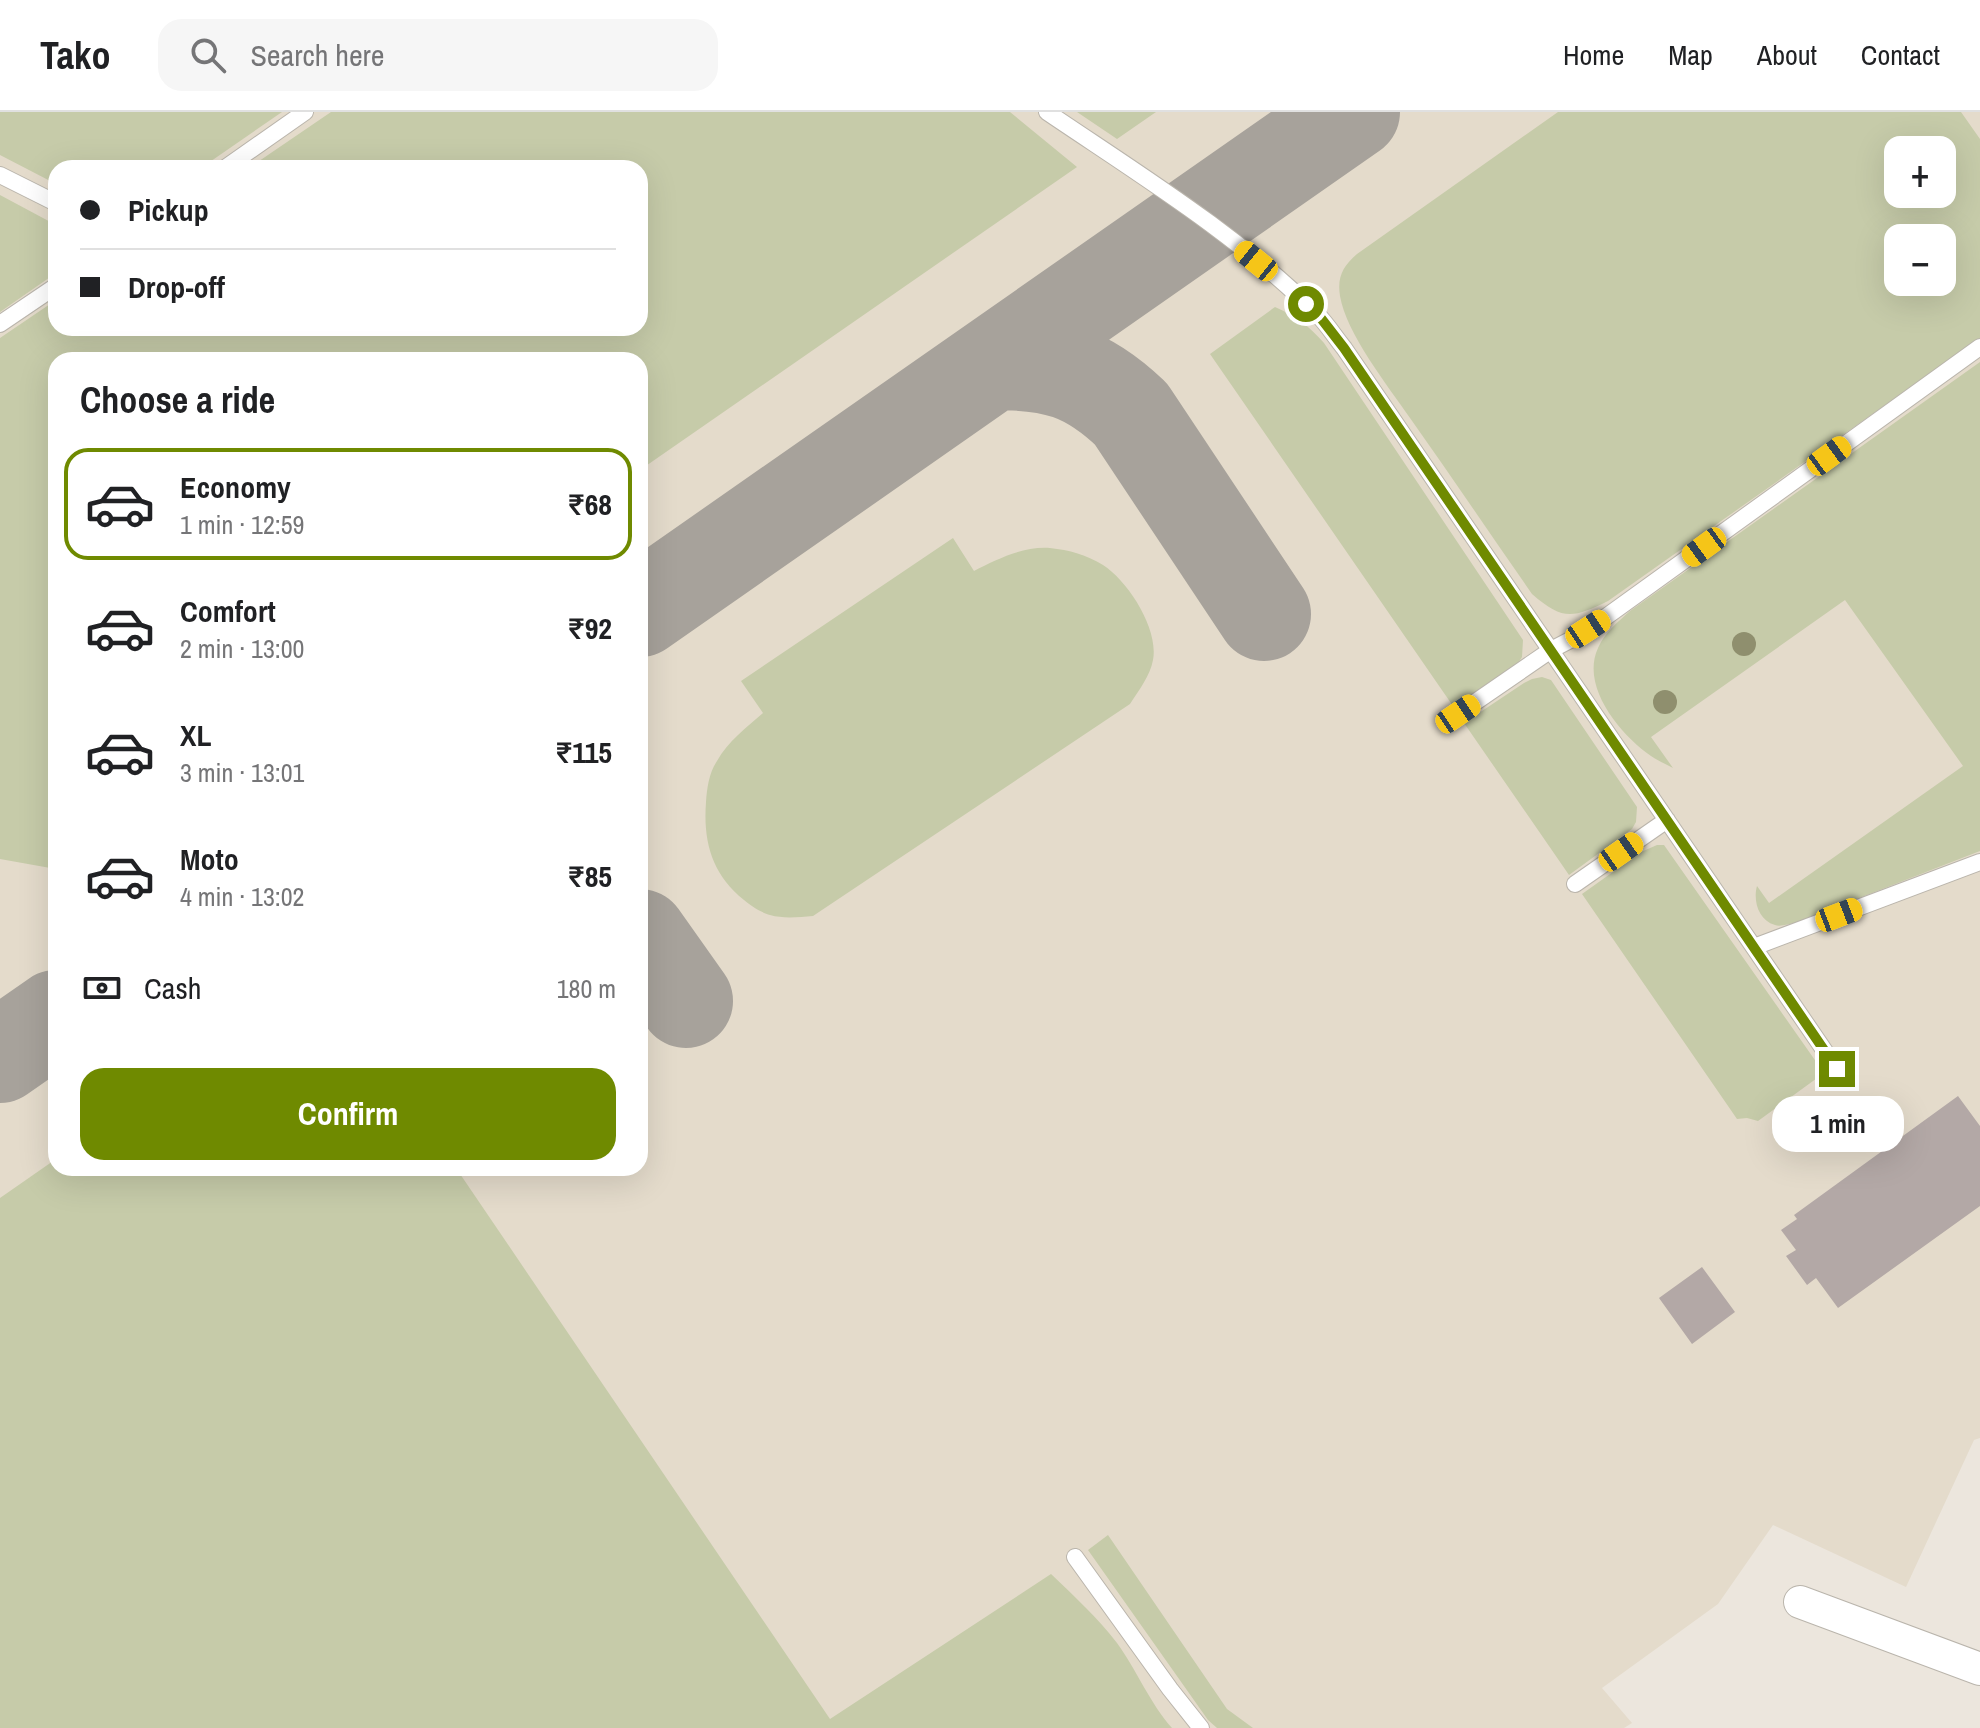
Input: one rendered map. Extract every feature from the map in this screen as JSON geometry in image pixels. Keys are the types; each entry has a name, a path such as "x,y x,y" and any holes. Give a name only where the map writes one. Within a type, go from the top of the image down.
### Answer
{"street":[{"path":"1800,1602 1980,1669"}],"lane":[{"path":"236,160 305,112"},
{"path":"1047,112 1202,217 1320,317 1837,1069"},
{"path":"0,175 48,199"},
{"path":"0,324 48,291"},
{"path":"1458,714 1551,650 1603,619 1980,347"},
{"path":"1575,884 1667,820"},
{"path":"1754,947 1980,862"},
{"path":"1075,1557 1201,1728"}],"shaded area":[{"path":"0,112 1980,112 1980,1438 1974,1440 1906,1587 1773,1525 1718,1604 1602,1688 1632,1723 1624,1728 0,1728"}],"green space":[{"path":"0,112 282,112 213,160 48,160 48,180 0,155"},
{"path":"331,112 1010,112 1077,167 648,464 648,352 48,352 48,868 0,859 0,338 48,305 48,336 648,336 648,160 261,160"},
{"path":"1077,112 1156,112 1117,139"},
{"path":"1558,112 1961,112 1980,139 1980,338 1608,601 1577,613 1560,613 1532,594 1369,359 1350,326 1340,296 1339,283 1348,263"},
{"path":"0,195 48,221 48,279 0,312"},
{"path":"1275,307 1302,322 1324,343 1523,640 1522,657 1517,665 1455,709 1210,354"},
{"path":"1980,362 1980,851 1795,923 1775,925 1764,919 1758,909 1757,886 1769,903 1963,766 1845,600 1651,737 1673,768 1639,747 1606,709 1594,678 1598,648 1608,632 1630,611"},
{"path":"953,538 974,571 1011,554 1050,548 1091,558 1113,572 1140,607 1151,634 1153,660 1147,677 1130,704 813,916 781,917 760,911 744,900 724,879 712,856 706,831 707,791 714,766 732,741 763,713 741,681"},
{"path":"1542,677 1551,680 1637,807 1632,829 1569,875 1464,723 1524,683"},
{"path":"1664,845 1824,1073 1758,1121 1737,1119 1582,894 1641,852"},
{"path":"48,1165 48,1176 461,1176 830,1719 1051,1574 1117,1643 1172,1728 0,1728 0,1198"},
{"path":"1108,1535 1227,1709 1253,1728 1217,1728 1208,1720 1088,1550"}],"building":[{"path":"1958,1096 1980,1126 1980,1206 1838,1308 1816,1278 1807,1285 1786,1256 1796,1250 1781,1230 1797,1219 1794,1215"},
{"path":"1702,1267 1735,1312 1692,1344 1659,1298"}],"taxiway":[{"path":"648,604 1353,112"},
{"path":"994,363 1035,365 1068,373 1099,388 1131,414 1264,614"},
{"path":"648,947 686,1001"},
{"path":"0,1056 48,1023"}],"route":[{"path":"1306,304 1344,348 1837,1069"}]}
